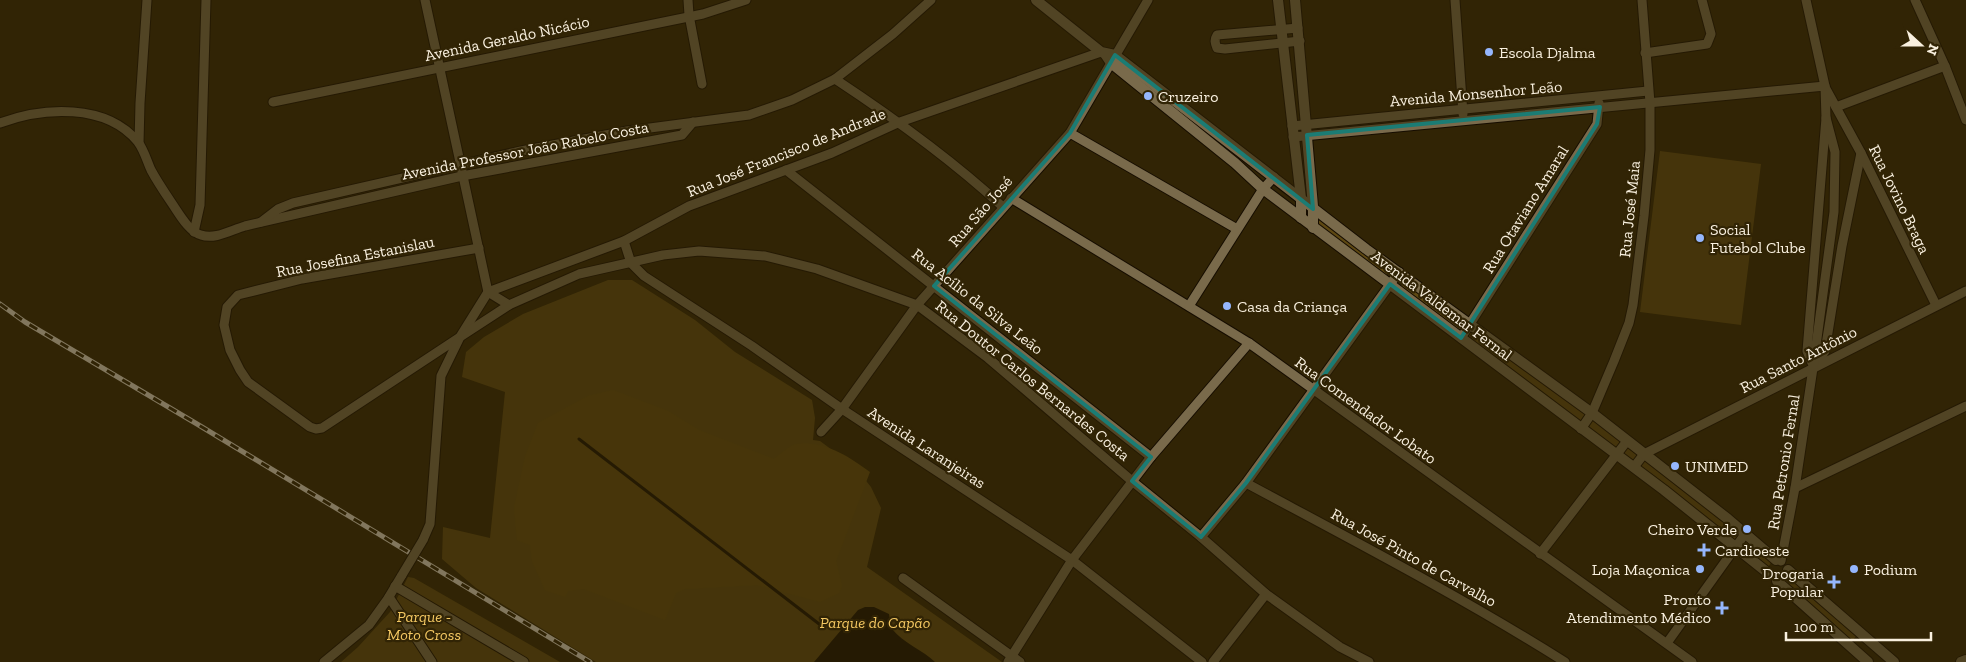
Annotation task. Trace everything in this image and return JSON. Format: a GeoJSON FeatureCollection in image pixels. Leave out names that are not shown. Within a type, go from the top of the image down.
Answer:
{"type":"FeatureCollection","features":[{"type":"Feature","properties":{"kind":"street"},"geometry":{"type":"LineString","coordinates":[[139,143],[147,0]]}},
{"type":"Feature","properties":{"kind":"street"},"geometry":{"type":"LineString","coordinates":[[194,232],[200,205],[206,0]]}},
{"type":"Feature","properties":{"kind":"street"},"geometry":{"type":"LineString","coordinates":[[324,662],[369,625],[389,597],[424,540],[430,524],[441,376],[460,337],[488,292],[425,0]]}},
{"type":"Feature","properties":{"kind":"street"},"geometry":{"type":"LineString","coordinates":[[688,0],[702,84]]}},
{"type":"Feature","properties":{"kind":"street","name":"Avenida Geraldo Nicácio"},"geometry":{"type":"LineString","coordinates":[[273,102],[689,15],[703,14],[746,0]]}},
{"type":"Feature","properties":{"kind":"street"},"geometry":{"type":"LineString","coordinates":[[258,224],[278,209],[293,203],[521,151],[628,131],[749,115],[792,100],[835,79],[893,34],[931,0]]}},
{"type":"Feature","properties":{"kind":"street","name":"Avenida Valdemar Fernal"},"geometry":{"type":"LineString","coordinates":[[1036,0],[1108,56],[1244,154],[1366,248],[1592,413],[1779,561]]}},
{"type":"Feature","properties":{"kind":"street","name":"Rua São José"},"geometry":{"type":"LineString","coordinates":[[821,432],[842,409],[917,304],[1070,133],[1108,56],[1148,0]]}},
{"type":"Feature","properties":{"kind":"street"},"geometry":{"type":"LineString","coordinates":[[1278,0],[1301,218]]}},
{"type":"Feature","properties":{"kind":"street"},"geometry":{"type":"LineString","coordinates":[[1295,0],[1300,41],[1313,206],[1313,228]]}},
{"type":"Feature","properties":{"kind":"street"},"geometry":{"type":"LineString","coordinates":[[1455,0],[1464,121]]}},
{"type":"Feature","properties":{"kind":"street","name":"Rua José Maia"},"geometry":{"type":"LineString","coordinates":[[1581,428],[1592,413],[1629,323],[1633,306],[1650,150],[1650,103],[1642,0]]}},
{"type":"Feature","properties":{"kind":"street"},"geometry":{"type":"LineString","coordinates":[[1645,53],[1707,44],[1711,34],[1702,0]]}},
{"type":"Feature","properties":{"kind":"street","name":"Rua Petronio Fernal"},"geometry":{"type":"LineString","coordinates":[[1806,0],[1825,86],[1826,118],[1807,351],[1813,368]]}},
{"type":"Feature","properties":{"kind":"street"},"geometry":{"type":"LineString","coordinates":[[1915,0],[1945,66],[1966,120]]}},
{"type":"Feature","properties":{"kind":"street"},"geometry":{"type":"LineString","coordinates":[[1298,28],[1217,35],[1215,44],[1218,48],[1226,49],[1300,41]]}},
{"type":"Feature","properties":{"kind":"street","name":"Avenida Valdemar Fernal"},"geometry":{"type":"LineString","coordinates":[[1108,56],[1263,189],[1617,454],[1768,573]]}},
{"type":"Feature","properties":{"kind":"street","name":"Rua José Francisco de Andrade"},"geometry":{"type":"LineString","coordinates":[[488,292],[624,241],[689,206],[832,153],[900,122],[1108,56]]}},
{"type":"Feature","properties":{"kind":"street"},"geometry":{"type":"LineString","coordinates":[[1836,107],[1945,66]]}},
{"type":"Feature","properties":{"kind":"street"},"geometry":{"type":"LineString","coordinates":[[835,79],[900,122],[980,185],[1003,207]]}},
{"type":"Feature","properties":{"kind":"street","name":"Avenida Monsenhor Leão"},"geometry":{"type":"LineString","coordinates":[[1293,137],[1825,86]]}},
{"type":"Feature","properties":{"kind":"street","name":"Rua Petronio Fernal"},"geometry":{"type":"LineString","coordinates":[[1825,86],[1836,107]]}},
{"type":"Feature","properties":{"kind":"street","name":"Avenida Monsenhor Leão"},"geometry":{"type":"LineString","coordinates":[[1292,126],[1306,123],[1648,91]]}},
{"type":"Feature","properties":{"kind":"street"},"geometry":{"type":"LineString","coordinates":[[1599,96],[1600,107]]}},
{"type":"Feature","properties":{"kind":"street"},"geometry":{"type":"LineString","coordinates":[[1553,100],[1554,111]]}},
{"type":"Feature","properties":{"kind":"street"},"geometry":{"type":"LineString","coordinates":[[1514,105],[1516,116]]}},
{"type":"Feature","properties":{"kind":"street","name":"Rua Otaviano Amaral"},"geometry":{"type":"LineString","coordinates":[[1461,338],[1597,124],[1600,107]]}},
{"type":"Feature","properties":{"kind":"street","name":"Rua Jovino Braga"},"geometry":{"type":"LineString","coordinates":[[1836,107],[1861,153],[1936,305]]}},
{"type":"Feature","properties":{"kind":"street"},"geometry":{"type":"LineString","coordinates":[[0,123],[17,116],[61,111],[107,119],[127,132],[139,143],[158,183],[180,216],[194,232]]}},
{"type":"Feature","properties":{"kind":"street"},"geometry":{"type":"LineString","coordinates":[[1423,113],[1425,125]]}},
{"type":"Feature","properties":{"kind":"street"},"geometry":{"type":"LineString","coordinates":[[1381,116],[1382,128]]}},
{"type":"Feature","properties":{"kind":"street","name":"Rua Petronio Fernal"},"geometry":{"type":"LineString","coordinates":[[1779,561],[1795,488],[1834,212],[1834,152],[1826,118]]}},
{"type":"Feature","properties":{"kind":"street"},"geometry":{"type":"LineString","coordinates":[[1344,120],[1346,133]]}},
{"type":"Feature","properties":{"kind":"street","name":"Avenida Professor João Rabelo Costa"},"geometry":{"type":"LineString","coordinates":[[194,232],[201,236],[216,236],[244,226],[462,176],[682,135],[693,122]]}},
{"type":"Feature","properties":{"kind":"street"},"geometry":{"type":"LineString","coordinates":[[628,131],[630,144]]}},
{"type":"Feature","properties":{"kind":"street"},"geometry":{"type":"LineString","coordinates":[[1070,133],[1237,229]]}},
{"type":"Feature","properties":{"kind":"street"},"geometry":{"type":"LineString","coordinates":[[521,151],[524,164]]}},
{"type":"Feature","properties":{"kind":"street","name":"Rua Petronio Fernal"},"geometry":{"type":"LineString","coordinates":[[1813,368],[1825,351],[1842,246],[1861,153]]}},
{"type":"Feature","properties":{"kind":"street"},"geometry":{"type":"LineString","coordinates":[[1235,163],[1244,154]]}},
{"type":"Feature","properties":{"kind":"street","name":"Rua Acílio da Silva Leão"},"geometry":{"type":"LineString","coordinates":[[786,170],[1151,458]]}},
{"type":"Feature","properties":{"kind":"street"},"geometry":{"type":"LineString","coordinates":[[1189,306],[1263,189],[1274,177]]}},
{"type":"Feature","properties":{"kind":"street"},"geometry":{"type":"LineString","coordinates":[[334,195],[336,206]]}},
{"type":"Feature","properties":{"kind":"street","name":"Rua Comendador Lobato"},"geometry":{"type":"LineString","coordinates":[[1011,198],[1249,343],[1692,662]]}},
{"type":"Feature","properties":{"kind":"street","name":"Rua Petronio Fernal"},"geometry":{"type":"LineString","coordinates":[[1834,212],[1842,246]]}},
{"type":"Feature","properties":{"kind":"street"},"geometry":{"type":"LineString","coordinates":[[624,241],[631,262]]}},
{"type":"Feature","properties":{"kind":"street","name":"Rua Josefina Estanislau"},"geometry":{"type":"LineString","coordinates":[[238,295],[302,279],[479,248]]}},
{"type":"Feature","properties":{"kind":"street"},"geometry":{"type":"LineString","coordinates":[[1357,260],[1366,248]]}},
{"type":"Feature","properties":{"kind":"street","name":"Rua Doutor Carlos Bernardes Costa"},"geometry":{"type":"LineString","coordinates":[[238,295],[227,307],[224,325],[230,350],[240,370],[248,382],[313,429],[322,428],[509,305],[579,274],[663,255],[699,251],[765,256],[817,269],[917,304],[988,358],[1266,594],[1340,647],[1369,662]]}},
{"type":"Feature","properties":{"kind":"street","name":"Avenida Laranjeiras"},"geometry":{"type":"LineString","coordinates":[[631,262],[644,276],[1072,560],[1202,662]]}},
{"type":"Feature","properties":{"kind":"street"},"geometry":{"type":"LineString","coordinates":[[1201,537],[1246,483],[1312,389],[1399,272]]}},
{"type":"Feature","properties":{"kind":"street","name":"Rua Santo Antônio"},"geometry":{"type":"LineString","coordinates":[[1644,454],[1966,291]]}},
{"type":"Feature","properties":{"kind":"street"},"geometry":{"type":"LineString","coordinates":[[488,292],[509,305]]}},
{"type":"Feature","properties":{"kind":"street"},"geometry":{"type":"LineString","coordinates":[[1430,314],[1439,302]]}},
{"type":"Feature","properties":{"kind":"street"},"geometry":{"type":"LineString","coordinates":[[903,578],[1013,660],[1072,560],[1132,481],[1249,343]]}},
{"type":"Feature","properties":{"kind":"street"},"geometry":{"type":"LineString","coordinates":[[1493,362],[1502,349]]}},
{"type":"Feature","properties":{"kind":"street"},"geometry":{"type":"LineString","coordinates":[[1521,383],[1530,369]]}},
{"type":"Feature","properties":{"kind":"street"},"geometry":{"type":"LineString","coordinates":[[1550,404],[1559,390]]}},
{"type":"Feature","properties":{"kind":"street"},"geometry":{"type":"LineString","coordinates":[[1795,488],[1966,406]]}},
{"type":"Feature","properties":{"kind":"street"},"geometry":{"type":"LineString","coordinates":[[1540,554],[1627,441]]}},
{"type":"Feature","properties":{"kind":"street"},"geometry":{"type":"LineString","coordinates":[[1634,467],[1644,454]]}},
{"type":"Feature","properties":{"kind":"street"},"geometry":{"type":"LineString","coordinates":[[1664,490],[1674,477]]}},
{"type":"Feature","properties":{"kind":"street","name":"Rua José Pinto de Carvalho"},"geometry":{"type":"LineString","coordinates":[[1246,483],[1423,578],[1565,662]]}},
{"type":"Feature","properties":{"kind":"street"},"geometry":{"type":"LineString","coordinates":[[1691,511],[1701,498]]}},
{"type":"Feature","properties":{"kind":"street"},"geometry":{"type":"LineString","coordinates":[[1718,532],[1728,520]]}},
{"type":"Feature","properties":{"kind":"street"},"geometry":{"type":"LineString","coordinates":[[1667,643],[1745,534]]}},
{"type":"Feature","properties":{"kind":"street"},"geometry":{"type":"LineString","coordinates":[[1868,662],[1778,581],[1771,578],[1768,573],[1770,564],[1779,561],[1786,564],[1788,570],[1891,661]]}},
{"type":"Feature","properties":{"kind":"street"},"geometry":{"type":"LineString","coordinates":[[1778,581],[1784,579],[1788,570]]}},
{"type":"Feature","properties":{"kind":"street"},"geometry":{"type":"LineString","coordinates":[[395,586],[524,662]]}},
{"type":"Feature","properties":{"kind":"street"},"geometry":{"type":"LineString","coordinates":[[1804,604],[1814,593]]}},
{"type":"Feature","properties":{"kind":"street"},"geometry":{"type":"LineString","coordinates":[[1213,662],[1266,594]]}},
{"type":"Feature","properties":{"kind":"street"},"geometry":{"type":"LineString","coordinates":[[389,597],[432,662]]}},
{"type":"Feature","properties":{"kind":"street"},"geometry":{"type":"LineString","coordinates":[[1820,619],[1830,607]]}},
{"type":"Feature","properties":{"kind":"street"},"geometry":{"type":"LineString","coordinates":[[1961,662],[1966,660]]}},
{"type":"Feature","properties":{"kind":"highlighted area"},"geometry":{"type":"Polygon","coordinates":[[[1115,55],[1313,209],[1307,135],[1600,107],[1597,124],[1461,338],[1390,284],[1246,483],[1201,537],[1132,481],[1151,457],[934,286],[1070,133],[1115,55]]]}},
{"type":"Feature","properties":{"kind":"green space","name":"Social Futebol Clube"},"geometry":{"type":"Polygon","coordinates":[[[1660,151],[1761,164],[1741,325],[1640,312],[1660,151]]]}},
{"type":"Feature","properties":{"kind":"green space"},"geometry":{"type":"Polygon","coordinates":[[[1315,210],[1390,270],[1385,277],[1316,228],[1315,210]]]}},
{"type":"Feature","properties":{"kind":"green space","name":"Parque do Capão"},"geometry":{"type":"Polygon","coordinates":[[[608,280],[632,280],[695,320],[735,352],[812,400],[815,418],[813,440],[820,441],[855,467],[871,487],[881,508],[867,567],[1002,662],[596,662],[476,588],[442,559],[443,527],[490,538],[505,392],[462,377],[466,352],[484,337],[523,314],[608,280]]]}},
{"type":"Feature","properties":{"kind":"green space"},"geometry":{"type":"Polygon","coordinates":[[[1404,282],[1590,413],[1580,427],[1400,287],[1404,282]]]}},
{"type":"Feature","properties":{"kind":"green space"},"geometry":{"type":"Polygon","coordinates":[[[1592,413],[1772,561],[1767,569],[1581,428],[1592,413]]]}},
{"type":"Feature","properties":{"kind":"green space"},"geometry":{"type":"Polygon","coordinates":[[[1788,573],[1859,633],[1849,644],[1781,580],[1788,573]]]}},
{"type":"Feature","properties":{"kind":"green space","name":"Parque - Moto Cross"},"geometry":{"type":"Polygon","coordinates":[[[408,577],[414,578],[560,662],[341,662],[358,647],[390,612],[408,577]]]}},
{"type":"Feature","properties":{"kind":"shaded area"},"geometry":{"type":"Polygon","coordinates":[[[613,390],[668,411],[699,430],[774,459],[794,445],[807,443],[827,447],[845,455],[870,472],[836,561],[842,586],[839,593],[820,602],[757,585],[685,589],[676,593],[665,620],[584,589],[568,591],[565,597],[545,590],[532,561],[530,545],[517,540],[514,508],[525,457],[538,423],[588,396],[613,390]]]}},
{"type":"Feature","properties":{"kind":"shaded area"},"geometry":{"type":"Polygon","coordinates":[[[865,607],[874,607],[889,614],[893,630],[935,662],[814,662],[858,610],[865,607]]]}},
{"type":"Feature","properties":{"kind":"waterway"},"geometry":{"type":"LineString","coordinates":[[579,439],[823,627]]}},
{"type":"Feature","properties":{"kind":"railway"},"geometry":{"type":"LineString","coordinates":[[0,304],[25,322],[590,662]]}},
{"type":"Feature","properties":{"kind":"place","name":"Escola Djalma"},"geometry":{"type":"Point","coordinates":[1489,52]}},
{"type":"Feature","properties":{"kind":"place","name":"Cruzeiro"},"geometry":{"type":"Point","coordinates":[1148,96]}},
{"type":"Feature","properties":{"kind":"place","name":"Social Futebol Clube"},"geometry":{"type":"Point","coordinates":[1700,238]}},
{"type":"Feature","properties":{"kind":"place","name":"Casa da Criança"},"geometry":{"type":"Point","coordinates":[1227,306]}},
{"type":"Feature","properties":{"kind":"place","name":"UNIMED"},"geometry":{"type":"Point","coordinates":[1675,466]}},
{"type":"Feature","properties":{"kind":"place","name":"Cheiro Verde"},"geometry":{"type":"Point","coordinates":[1747,529]}},
{"type":"Feature","properties":{"kind":"place","name":"Cardioeste"},"geometry":{"type":"Point","coordinates":[1704,550]}},
{"type":"Feature","properties":{"kind":"place","name":"Loja Maçonica"},"geometry":{"type":"Point","coordinates":[1700,569]}},
{"type":"Feature","properties":{"kind":"place","name":"Podium"},"geometry":{"type":"Point","coordinates":[1854,569]}},
{"type":"Feature","properties":{"kind":"place","name":"Drogaria Popular"},"geometry":{"type":"Point","coordinates":[1834,582]}},
{"type":"Feature","properties":{"kind":"place","name":"Pronto Atendimento Médico"},"geometry":{"type":"Point","coordinates":[1722,608]}}]}
